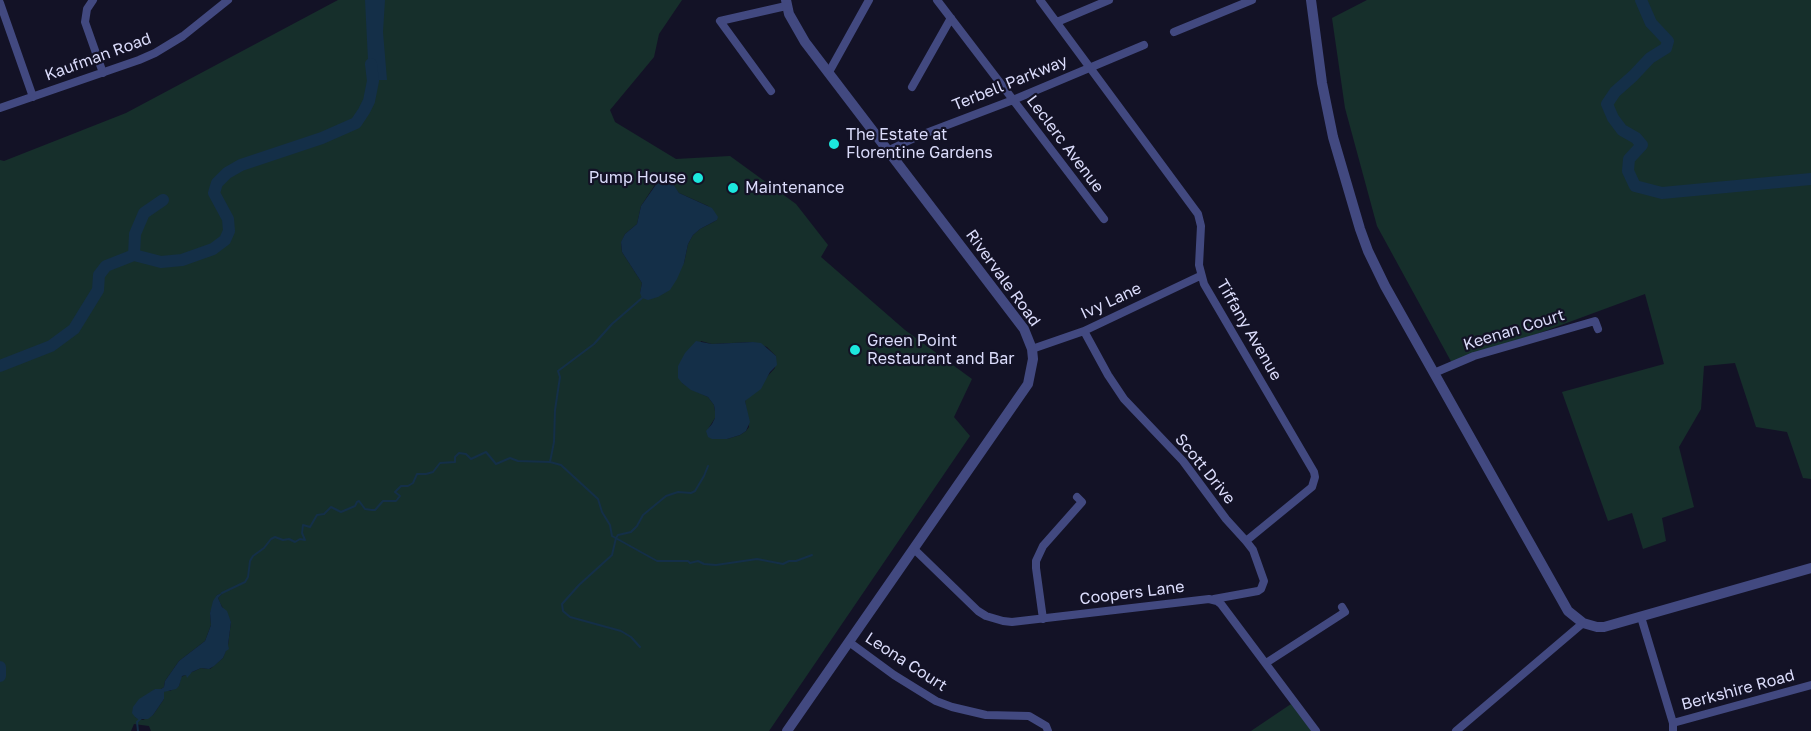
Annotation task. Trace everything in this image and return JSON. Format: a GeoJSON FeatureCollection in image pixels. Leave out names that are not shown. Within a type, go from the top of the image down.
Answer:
{"type":"FeatureCollection","features":[{"type":"Feature","properties":{"kind":"street"},"geometry":{"type":"LineString","coordinates":[[93,0],[87,9],[85,22],[103,73]]}},
{"type":"Feature","properties":{"kind":"street","name":"Kaufman Road"},"geometry":{"type":"LineString","coordinates":[[0,108],[139,60],[169,45],[228,0]]}},
{"type":"Feature","properties":{"kind":"street"},"geometry":{"type":"LineString","coordinates":[[829,72],[869,0]]}},
{"type":"Feature","properties":{"kind":"street","name":"Leclerc Avenue"},"geometry":{"type":"LineString","coordinates":[[937,0],[1104,219]]}},
{"type":"Feature","properties":{"kind":"street","name":"Tiffany Avenue"},"geometry":{"type":"LineString","coordinates":[[1040,0],[1198,214],[1201,226],[1200,276],[1314,472],[1312,487],[1246,541]]}},
{"type":"Feature","properties":{"kind":"street"},"geometry":{"type":"LineString","coordinates":[[1058,22],[1109,0]]}},
{"type":"Feature","properties":{"kind":"street"},"geometry":{"type":"LineString","coordinates":[[1174,32],[1252,0]]}},
{"type":"Feature","properties":{"kind":"street"},"geometry":{"type":"LineString","coordinates":[[1311,0],[1328,115],[1360,229],[1378,273],[1568,611],[1582,623],[1604,627],[1811,568]]}},
{"type":"Feature","properties":{"kind":"street"},"geometry":{"type":"LineString","coordinates":[[0,3],[33,97]]}},
{"type":"Feature","properties":{"kind":"street"},"geometry":{"type":"LineString","coordinates":[[771,91],[720,21],[786,3]]}},
{"type":"Feature","properties":{"kind":"street","name":"Rivervale Road"},"geometry":{"type":"LineString","coordinates":[[786,3],[798,32],[1019,322],[1032,349],[1032,368],[1028,384],[787,731]]}},
{"type":"Feature","properties":{"kind":"street"},"geometry":{"type":"LineString","coordinates":[[912,87],[951,18]]}},
{"type":"Feature","properties":{"kind":"street","name":"Terbell Parkway"},"geometry":{"type":"LineString","coordinates":[[889,150],[1144,45]]}},
{"type":"Feature","properties":{"kind":"street","name":"Ivy Lane"},"geometry":{"type":"LineString","coordinates":[[1032,349],[1084,331],[1200,276]]}},
{"type":"Feature","properties":{"kind":"street","name":"Keenan Court"},"geometry":{"type":"LineString","coordinates":[[1434,373],[1474,356],[1595,321],[1598,329]]}},
{"type":"Feature","properties":{"kind":"street","name":"Scott Drive"},"geometry":{"type":"LineString","coordinates":[[1084,331],[1124,399],[1184,461],[1226,519],[1246,541],[1257,560],[1264,581],[1264,585],[1258,591],[1213,599]]}},
{"type":"Feature","properties":{"kind":"street"},"geometry":{"type":"LineString","coordinates":[[1043,619],[1036,561],[1043,546],[1082,502],[1077,497]]}},
{"type":"Feature","properties":{"kind":"street","name":"Coopers Lane"},"geometry":{"type":"LineString","coordinates":[[914,549],[971,606],[995,620],[1012,622],[1213,599]]}},
{"type":"Feature","properties":{"kind":"street"},"geometry":{"type":"LineString","coordinates":[[1213,599],[1221,604],[1316,731]]}},
{"type":"Feature","properties":{"kind":"street"},"geometry":{"type":"LineString","coordinates":[[1266,663],[1345,612],[1342,607]]}},
{"type":"Feature","properties":{"kind":"street"},"geometry":{"type":"LineString","coordinates":[[1641,617],[1673,727]]}},
{"type":"Feature","properties":{"kind":"street"},"geometry":{"type":"LineString","coordinates":[[1461,730],[1582,623]]}},
{"type":"Feature","properties":{"kind":"street","name":"Leona Court"},"geometry":{"type":"LineString","coordinates":[[849,642],[894,675],[936,701],[986,715],[1029,716],[1046,726],[1048,731]]}},
{"type":"Feature","properties":{"kind":"street","name":"Berkshire Road"},"geometry":{"type":"LineString","coordinates":[[1673,727],[1811,685]]}},
{"type":"Feature","properties":{"kind":"green space"},"geometry":{"type":"Polygon","coordinates":[[[338,0],[682,0],[659,34],[654,57],[610,110],[615,122],[676,159],[730,156],[796,204],[828,245],[821,257],[905,330],[972,379],[954,417],[970,436],[769,731],[151,731],[149,726],[134,724],[131,731],[0,731],[0,160],[4,161],[126,113],[338,0]],[[658,180],[641,206],[637,224],[625,234],[621,243],[622,252],[642,283],[640,293],[684,263],[688,244],[693,235],[717,220],[708,206],[679,193],[672,184],[658,180]],[[701,341],[682,383],[708,397],[714,405],[715,418],[708,429],[722,439],[727,439],[740,435],[749,427],[745,401],[775,368],[776,356],[767,347],[753,342],[712,344],[701,341]],[[222,594],[217,595],[210,613],[211,625],[205,641],[179,661],[165,681],[164,687],[155,689],[135,717],[143,720],[153,715],[164,699],[164,692],[179,686],[181,677],[201,668],[210,669],[223,658],[228,645],[231,622],[218,598],[222,594]]]}},
{"type":"Feature","properties":{"kind":"green space"},"geometry":{"type":"Polygon","coordinates":[[[1367,0],[1811,0],[1811,479],[1803,478],[1787,432],[1756,427],[1735,363],[1704,366],[1701,409],[1679,447],[1694,507],[1662,518],[1666,541],[1643,549],[1632,513],[1608,521],[1562,392],[1664,364],[1645,294],[1453,365],[1377,226],[1345,108],[1332,18],[1367,0]]]}},
{"type":"Feature","properties":{"kind":"green space"},"geometry":{"type":"Polygon","coordinates":[[[1291,704],[1313,731],[1251,731],[1291,704]]]}},
{"type":"Feature","properties":{"kind":"water"},"geometry":{"type":"Polygon","coordinates":[[[365,0],[385,0],[383,32],[387,80],[369,80],[365,0]]]}},
{"type":"Feature","properties":{"kind":"water"},"geometry":{"type":"Polygon","coordinates":[[[662,176],[671,181],[679,193],[712,208],[718,217],[717,220],[693,235],[688,244],[684,263],[670,290],[648,300],[642,298],[640,293],[642,283],[622,252],[621,242],[625,234],[637,224],[641,206],[662,176]]]}},
{"type":"Feature","properties":{"kind":"water"},"geometry":{"type":"Polygon","coordinates":[[[696,341],[712,344],[761,343],[776,356],[777,365],[770,372],[761,389],[745,401],[750,422],[746,431],[740,435],[727,439],[708,437],[706,431],[715,418],[714,405],[708,397],[691,390],[678,378],[678,366],[685,353],[696,341]]]}},
{"type":"Feature","properties":{"kind":"water"},"geometry":{"type":"Polygon","coordinates":[[[224,592],[218,598],[231,622],[229,649],[223,658],[209,669],[201,668],[192,672],[187,678],[186,675],[182,676],[176,689],[164,692],[164,699],[148,719],[135,717],[132,713],[133,707],[139,699],[155,689],[164,687],[165,681],[179,661],[205,641],[211,625],[210,613],[213,601],[217,595],[224,592]]]}},
{"type":"Feature","properties":{"kind":"waterway"},"geometry":{"type":"LineString","coordinates":[[1641,0],[1651,23],[1668,41],[1666,48],[1650,58],[1615,92],[1607,104],[1622,130],[1636,138],[1642,145],[1629,159],[1628,171],[1635,186],[1662,193],[1811,179]]}},
{"type":"Feature","properties":{"kind":"waterway"},"geometry":{"type":"LineString","coordinates":[[0,366],[51,346],[74,329],[98,290],[99,275],[106,266],[134,255],[161,262],[182,260],[213,249],[225,240],[229,231],[228,219],[214,193],[217,183],[227,173],[241,165],[322,138],[356,123],[369,101],[373,81],[371,64]]}},
{"type":"Feature","properties":{"kind":"waterway"},"geometry":{"type":"LineString","coordinates":[[134,255],[135,234],[144,213],[163,200]]}},
{"type":"Feature","properties":{"kind":"waterway"},"geometry":{"type":"LineString","coordinates":[[550,462],[560,377],[558,371],[594,344],[612,324],[642,298]]}},
{"type":"Feature","properties":{"kind":"waterway"},"geometry":{"type":"LineString","coordinates":[[222,593],[245,582],[253,556],[271,539],[275,537],[295,542],[300,539],[305,540],[302,533],[303,525],[310,527],[317,515],[324,514],[331,507],[341,512],[355,506],[359,501],[365,509],[375,510],[383,501],[396,501],[400,496],[395,492],[401,486],[413,483],[417,474],[433,472],[440,463],[455,462],[455,457],[459,453],[466,454],[471,459],[486,452],[496,464],[510,458],[518,461],[550,462],[561,465],[598,499],[602,512],[610,525],[612,536],[657,561],[688,561],[690,563],[698,561],[716,565],[757,559],[783,564],[812,555]]}},
{"type":"Feature","properties":{"kind":"waterway"},"geometry":{"type":"LineString","coordinates":[[640,647],[631,637],[621,631],[570,617],[563,611],[562,604],[612,555],[618,535],[631,532],[643,515],[666,496],[678,492],[695,491],[708,466]]}},
{"type":"Feature","properties":{"kind":"waterway"},"geometry":{"type":"LineString","coordinates":[[0,667],[0,676]]}},
{"type":"Feature","properties":{"kind":"waterway"},"geometry":{"type":"LineString","coordinates":[[138,731],[137,722],[141,718]]}},
{"type":"Feature","properties":{"kind":"place","name":"The Estate at Florentine Gardens"},"geometry":{"type":"Point","coordinates":[834,144]}},
{"type":"Feature","properties":{"kind":"place","name":"Pump House"},"geometry":{"type":"Point","coordinates":[698,178]}},
{"type":"Feature","properties":{"kind":"place","name":"Maintenance"},"geometry":{"type":"Point","coordinates":[733,188]}},
{"type":"Feature","properties":{"kind":"place","name":"Green Point Restaurant and Bar"},"geometry":{"type":"Point","coordinates":[855,350]}}]}
